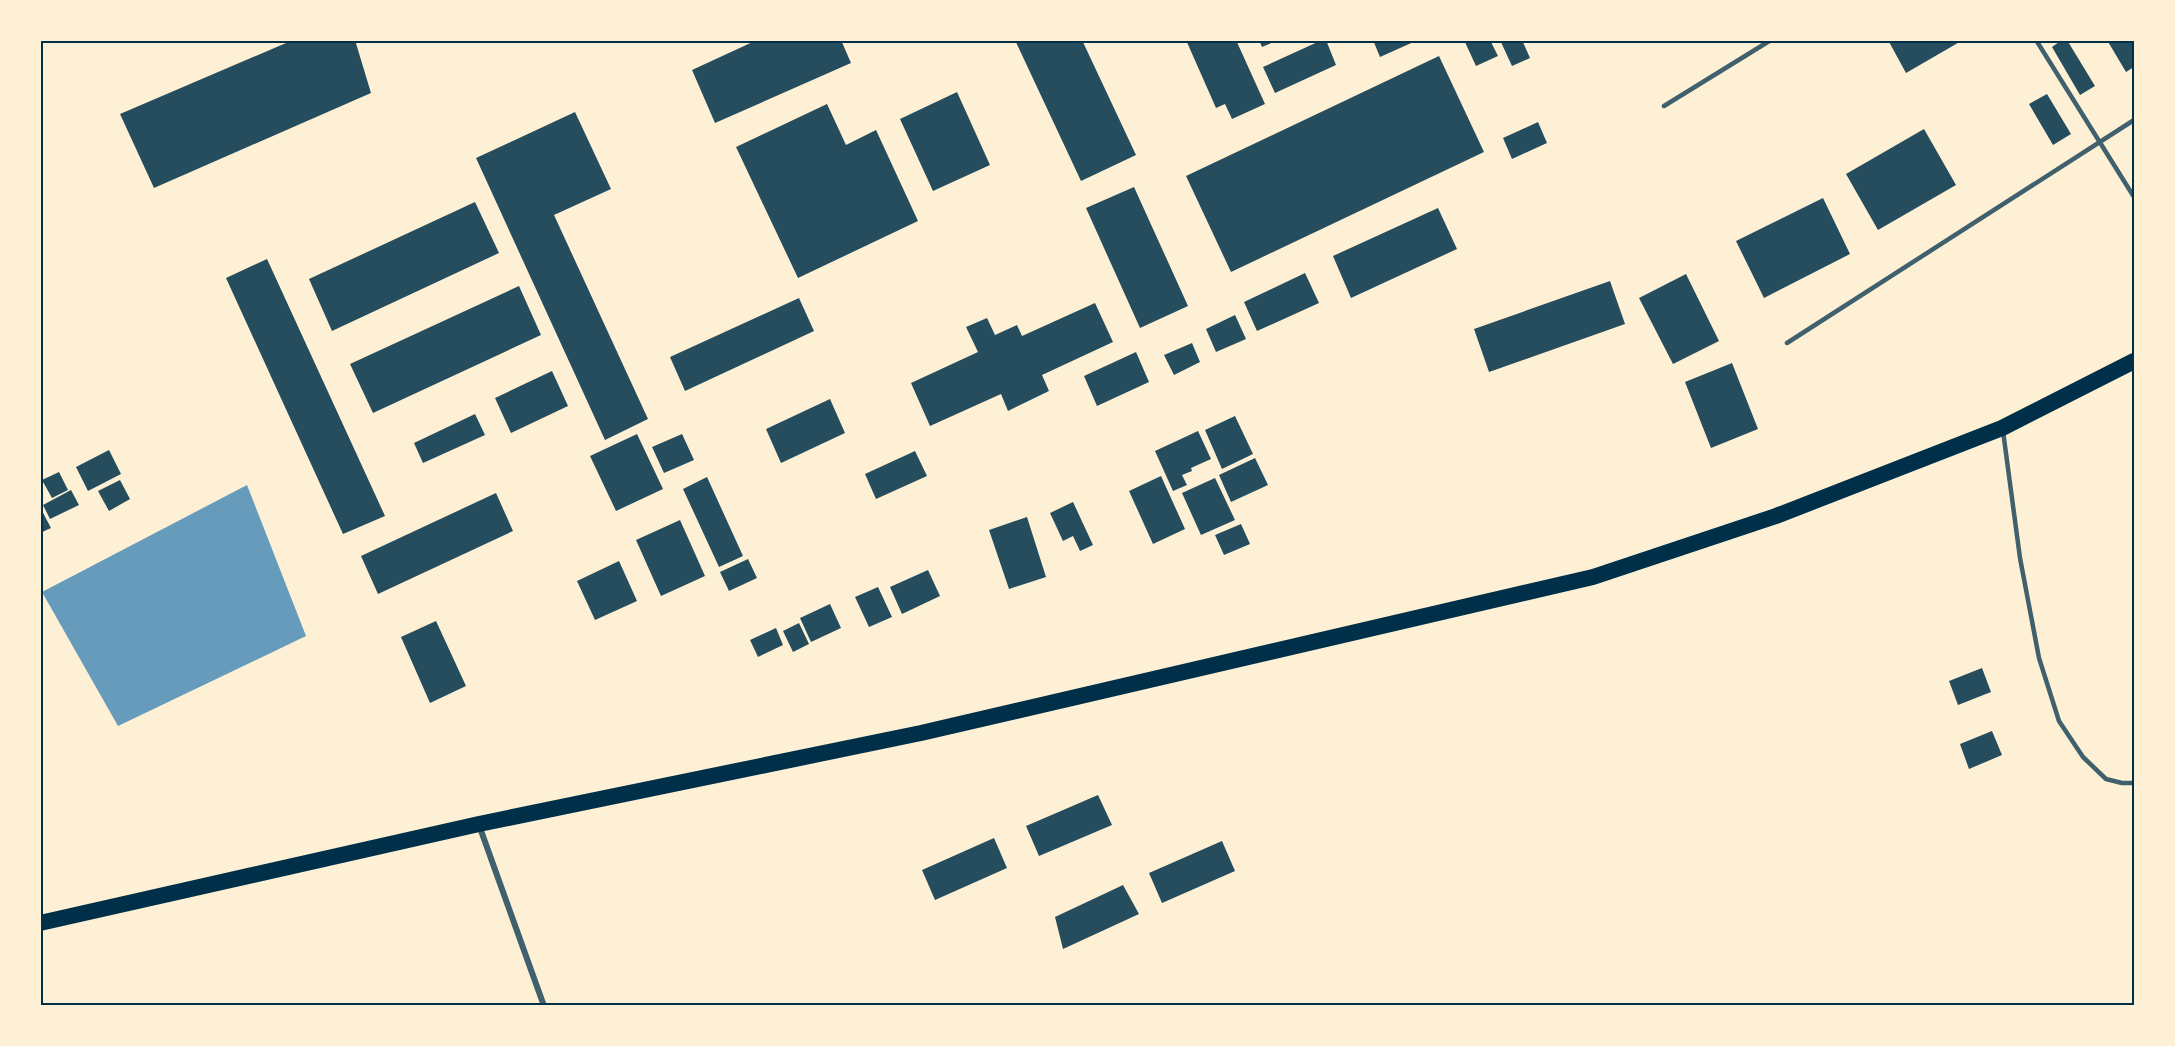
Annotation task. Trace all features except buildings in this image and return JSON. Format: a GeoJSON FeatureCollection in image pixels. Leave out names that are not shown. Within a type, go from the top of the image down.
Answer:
{"type":"FeatureCollection","features":[{"type":"Feature","properties":{"kind":"highway"},"geometry":{"type":"LineString","coordinates":[[40,923],[478,824],[921,733],[1593,577],[1776,516],[2002,428],[2134,361]]}},
{"type":"Feature","properties":{"kind":"street"},"geometry":{"type":"LineString","coordinates":[[478,824],[544,1005]]}},
{"type":"Feature","properties":{"kind":"lane"},"geometry":{"type":"LineString","coordinates":[[1664,106],[1771,40]]}},
{"type":"Feature","properties":{"kind":"lane"},"geometry":{"type":"LineString","coordinates":[[2036,40],[2134,196]]}},
{"type":"Feature","properties":{"kind":"lane"},"geometry":{"type":"LineString","coordinates":[[1786,343],[2134,120]]}},
{"type":"Feature","properties":{"kind":"lane"},"geometry":{"type":"LineString","coordinates":[[2002,428],[2020,558],[2038,658],[2059,721],[2083,757],[2106,779],[2134,783]]}},
{"type":"Feature","properties":{"kind":"water"},"geometry":{"type":"Polygon","coordinates":[[[247,485],[306,636],[118,726],[42,592],[247,485]]]}}]}
